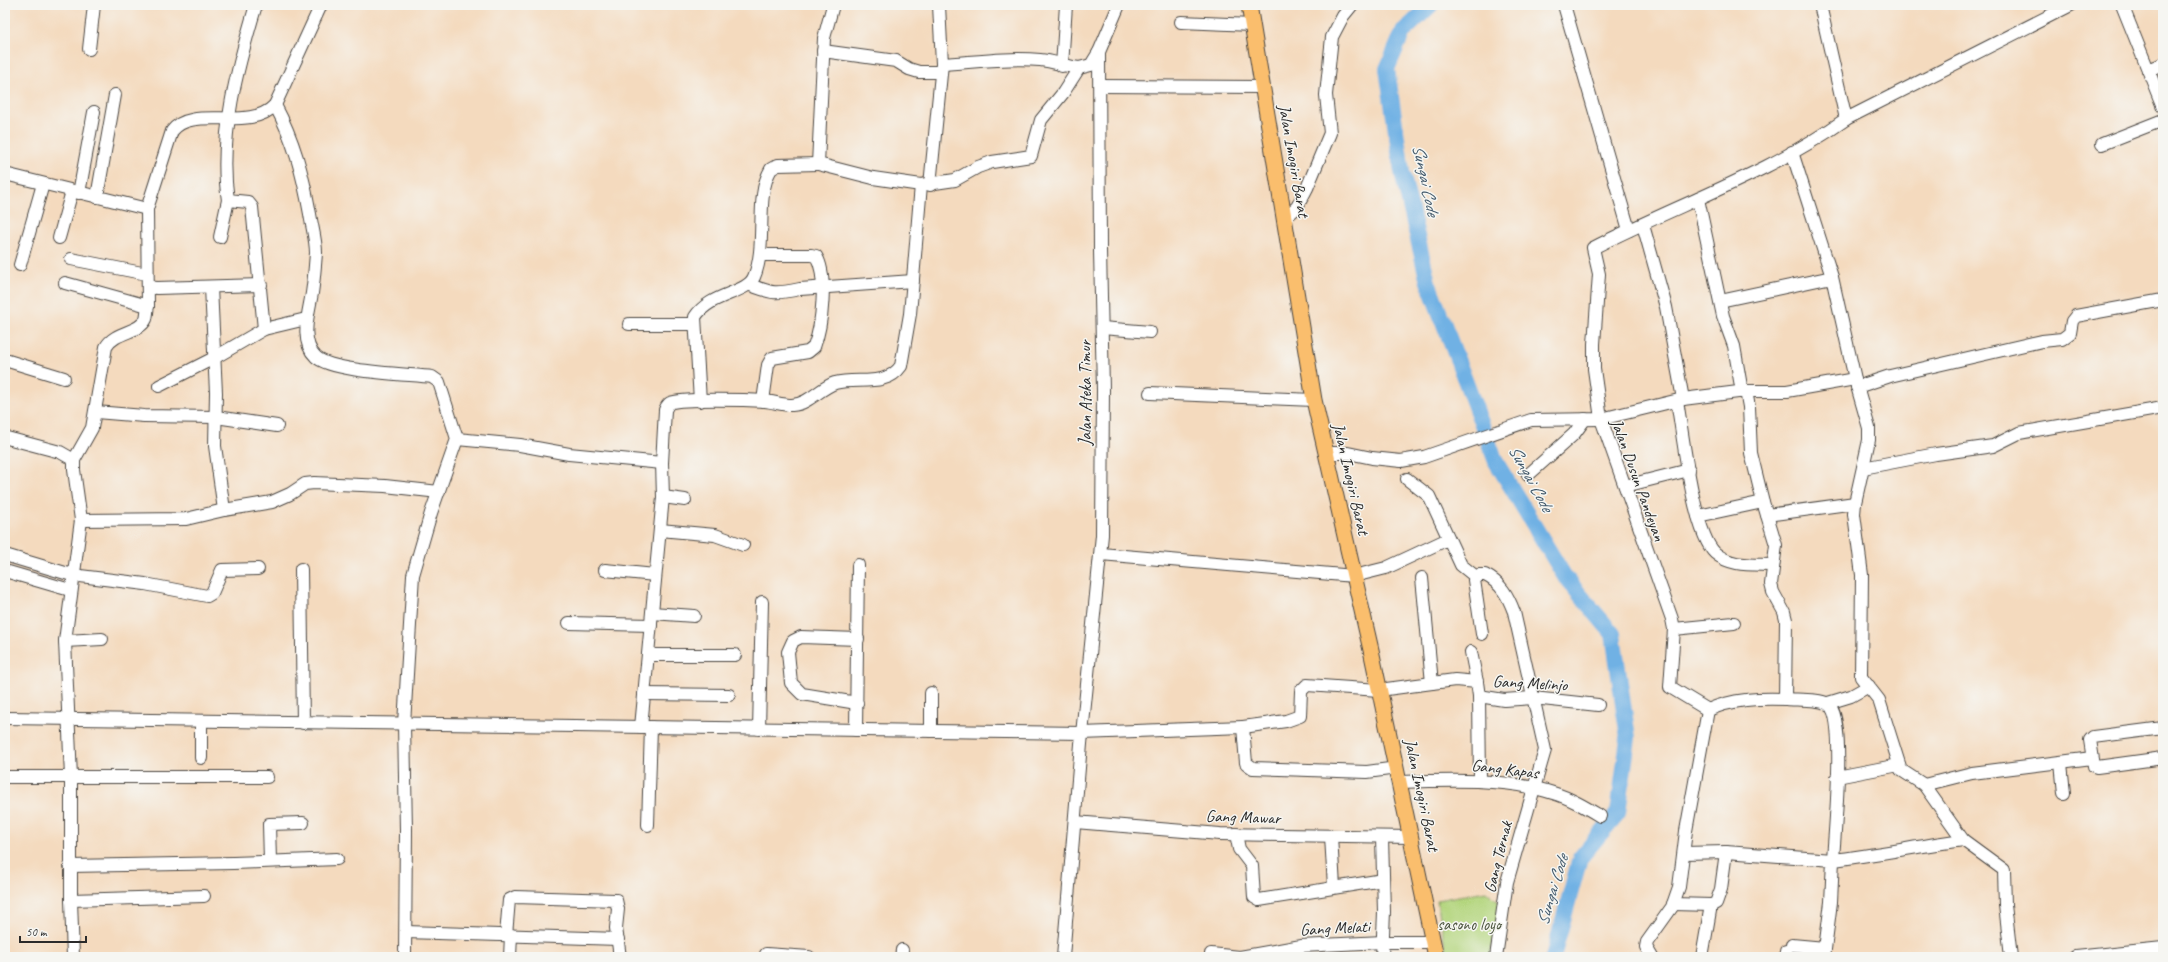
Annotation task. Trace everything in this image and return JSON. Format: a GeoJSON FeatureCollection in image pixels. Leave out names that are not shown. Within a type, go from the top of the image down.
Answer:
{"type":"FeatureCollection","features":[{"type":"Feature","properties":{"kind":"main road","name":"Jalan Imogiri Barat"},"geometry":{"type":"LineString","coordinates":[[1249,5],[1314,400],[1399,775],[1435,950]]}},
{"type":"Feature","properties":{"kind":"street"},"geometry":{"type":"LineString","coordinates":[[89,49],[94,5]]}},
{"type":"Feature","properties":{"kind":"street"},"geometry":{"type":"LineString","coordinates":[[220,237],[228,200],[225,171],[228,119],[256,5]]}},
{"type":"Feature","properties":{"kind":"street"},"geometry":{"type":"LineString","coordinates":[[67,456],[92,428],[96,412],[106,347],[118,335],[143,324],[146,320],[148,306],[147,209],[172,132],[177,126],[190,120],[228,119],[262,114],[270,111],[275,105],[321,5]]}},
{"type":"Feature","properties":{"kind":"street"},"geometry":{"type":"LineString","coordinates":[[818,164],[824,38],[833,5]]}},
{"type":"Feature","properties":{"kind":"street"},"geometry":{"type":"LineString","coordinates":[[648,825],[644,694],[663,497],[662,463],[665,410],[668,405],[676,402],[763,401],[792,404],[804,402],[836,383],[884,379],[897,371],[901,366],[910,314],[941,68],[939,5]]}},
{"type":"Feature","properties":{"kind":"street"},"geometry":{"type":"LineString","coordinates":[[1062,66],[1066,5]]}},
{"type":"Feature","properties":{"kind":"street"},"geometry":{"type":"LineString","coordinates":[[824,51],[896,62],[909,69],[919,72],[941,68],[1029,59],[1051,61],[1062,66],[1079,68],[1092,65],[1119,5]]}},
{"type":"Feature","properties":{"kind":"street"},"geometry":{"type":"LineString","coordinates":[[1284,219],[1297,207],[1308,188],[1330,133],[1326,95],[1332,37],[1342,16],[1352,5]]}},
{"type":"Feature","properties":{"kind":"street"},"geometry":{"type":"LineString","coordinates":[[1564,5],[1629,230]]}},
{"type":"Feature","properties":{"kind":"street"},"geometry":{"type":"LineString","coordinates":[[1820,5],[1846,119]]}},
{"type":"Feature","properties":{"kind":"street"},"geometry":{"type":"LineString","coordinates":[[2071,5],[1846,119],[1826,133],[1792,152],[1698,199],[1593,248],[1599,274],[1594,344],[1594,369],[1601,419],[1680,400],[1744,391],[1787,391],[1856,383],[1890,376],[2042,341],[2062,339],[2070,333],[2072,321],[2076,316],[2163,300]]}},
{"type":"Feature","properties":{"kind":"street"},"geometry":{"type":"LineString","coordinates":[[2122,5],[2163,107]]}},
{"type":"Feature","properties":{"kind":"street"},"geometry":{"type":"LineString","coordinates":[[1181,22],[1252,25]]}},
{"type":"Feature","properties":{"kind":"street","name":"Jalan Ateka Timur"},"geometry":{"type":"LineString","coordinates":[[1063,957],[1082,733],[1101,554],[1102,328],[1099,52]]}},
{"type":"Feature","properties":{"kind":"street"},"geometry":{"type":"LineString","coordinates":[[2148,70],[2163,64]]}},
{"type":"Feature","properties":{"kind":"street"},"geometry":{"type":"LineString","coordinates":[[750,284],[761,255],[764,186],[771,169],[778,165],[818,164],[873,178],[926,185],[955,180],[978,167],[992,162],[1031,156],[1041,120],[1063,93],[1079,68]]}},
{"type":"Feature","properties":{"kind":"street"},"geometry":{"type":"LineString","coordinates":[[1100,86],[1262,87]]}},
{"type":"Feature","properties":{"kind":"street"},"geometry":{"type":"LineString","coordinates":[[97,197],[115,95]]}},
{"type":"Feature","properties":{"kind":"street"},"geometry":{"type":"LineString","coordinates":[[275,105],[294,144],[303,177],[314,237],[314,272],[306,319],[310,349],[316,357],[324,362],[374,372],[432,378],[439,382],[457,438],[413,574],[404,724],[405,957]]}},
{"type":"Feature","properties":{"kind":"street"},"geometry":{"type":"LineString","coordinates":[[59,238],[76,192],[94,112]]}},
{"type":"Feature","properties":{"kind":"street"},"geometry":{"type":"LineString","coordinates":[[2102,144],[2163,120]]}},
{"type":"Feature","properties":{"kind":"street"},"geometry":{"type":"LineString","coordinates":[[1792,152],[1832,277],[1856,383],[1869,428],[1870,440],[1854,503],[1862,576],[1861,677],[1879,700],[1899,765],[1909,776],[1924,785],[1963,840],[2004,870],[2005,905],[2011,957]]}},
{"type":"Feature","properties":{"kind":"street"},"geometry":{"type":"LineString","coordinates":[[5,174],[147,209]]}},
{"type":"Feature","properties":{"kind":"street"},"geometry":{"type":"LineString","coordinates":[[20,265],[43,184]]}},
{"type":"Feature","properties":{"kind":"street"},"geometry":{"type":"LineString","coordinates":[[1698,199],[1720,301],[1727,329],[1734,346],[1749,407],[1751,454],[1776,545],[1771,584],[1773,592],[1784,612],[1786,620],[1785,699]]}},
{"type":"Feature","properties":{"kind":"street"},"geometry":{"type":"LineString","coordinates":[[228,200],[248,202],[252,207],[261,285],[264,328]]}},
{"type":"Feature","properties":{"kind":"street"},"geometry":{"type":"LineString","coordinates":[[1643,225],[1666,307],[1689,470],[1698,516],[1710,546],[1716,554],[1737,564],[1773,565]]}},
{"type":"Feature","properties":{"kind":"street"},"geometry":{"type":"LineString","coordinates":[[761,255],[816,256],[821,265],[824,288],[814,347],[808,352],[772,358],[768,366],[763,401]]}},
{"type":"Feature","properties":{"kind":"street"},"geometry":{"type":"LineString","coordinates":[[71,259],[147,274]]}},
{"type":"Feature","properties":{"kind":"street"},"geometry":{"type":"LineString","coordinates":[[1720,301],[1832,277]]}},
{"type":"Feature","properties":{"kind":"street"},"geometry":{"type":"LineString","coordinates":[[700,401],[694,324],[695,317],[699,310],[712,301],[750,284],[777,294],[800,289],[913,281]]}},
{"type":"Feature","properties":{"kind":"street"},"geometry":{"type":"LineString","coordinates":[[65,283],[148,306]]}},
{"type":"Feature","properties":{"kind":"street"},"geometry":{"type":"LineString","coordinates":[[148,287],[261,285]]}},
{"type":"Feature","properties":{"kind":"street"},"geometry":{"type":"LineString","coordinates":[[211,286],[216,417],[215,446],[224,510]]}},
{"type":"Feature","properties":{"kind":"street"},"geometry":{"type":"LineString","coordinates":[[159,386],[214,358],[264,328],[306,319]]}},
{"type":"Feature","properties":{"kind":"street"},"geometry":{"type":"LineString","coordinates":[[629,324],[694,324]]}},
{"type":"Feature","properties":{"kind":"street"},"geometry":{"type":"LineString","coordinates":[[1102,328],[1150,332]]}},
{"type":"Feature","properties":{"kind":"street"},"geometry":{"type":"LineString","coordinates":[[5,360],[64,378]]}},
{"type":"Feature","properties":{"kind":"street"},"geometry":{"type":"LineString","coordinates":[[1150,393],[1314,400]]}},
{"type":"Feature","properties":{"kind":"street"},"geometry":{"type":"LineString","coordinates":[[1863,468],[1936,454],[1993,446],[2019,433],[2163,408]]}},
{"type":"Feature","properties":{"kind":"street"},"geometry":{"type":"LineString","coordinates":[[96,412],[144,416],[216,417],[277,426]]}},
{"type":"Feature","properties":{"kind":"street","name":"Jalan Dusun Pandeyan"},"geometry":{"type":"LineString","coordinates":[[1325,453],[1348,452],[1372,458],[1401,461],[1424,457],[1455,448],[1494,432],[1531,420],[1601,419],[1674,629],[1670,687],[1708,710]]}},
{"type":"Feature","properties":{"kind":"street"},"geometry":{"type":"LineString","coordinates":[[1528,475],[1574,434],[1585,420]]}},
{"type":"Feature","properties":{"kind":"street"},"geometry":{"type":"LineString","coordinates":[[7,438],[67,456]]}},
{"type":"Feature","properties":{"kind":"street"},"geometry":{"type":"LineString","coordinates":[[457,438],[662,463]]}},
{"type":"Feature","properties":{"kind":"street"},"geometry":{"type":"LineString","coordinates":[[67,456],[74,480],[81,520],[79,541],[72,574],[65,641],[67,719],[71,777],[70,900],[73,957]]}},
{"type":"Feature","properties":{"kind":"street"},"geometry":{"type":"LineString","coordinates":[[1625,486],[1689,470]]}},
{"type":"Feature","properties":{"kind":"street"},"geometry":{"type":"LineString","coordinates":[[1407,479],[1429,496],[1461,565],[1476,577],[1474,580],[1475,596],[1482,634]]}},
{"type":"Feature","properties":{"kind":"street"},"geometry":{"type":"LineString","coordinates":[[81,520],[186,519],[224,510],[272,502],[290,494],[305,484],[314,483],[385,486],[439,492]]}},
{"type":"Feature","properties":{"kind":"street"},"geometry":{"type":"LineString","coordinates":[[663,497],[685,500]]}},
{"type":"Feature","properties":{"kind":"street"},"geometry":{"type":"LineString","coordinates":[[1698,516],[1763,502]]}},
{"type":"Feature","properties":{"kind":"street"},"geometry":{"type":"LineString","coordinates":[[1767,515],[1854,503]]}},
{"type":"Feature","properties":{"kind":"street"},"geometry":{"type":"LineString","coordinates":[[660,530],[709,534],[743,545]]}},
{"type":"Feature","properties":{"kind":"street"},"geometry":{"type":"LineString","coordinates":[[1101,554],[1354,576],[1386,568],[1448,539]]}},
{"type":"Feature","properties":{"kind":"street"},"geometry":{"type":"LineString","coordinates":[[5,555],[72,574],[130,581],[207,596],[212,593],[222,570],[258,569]]}},
{"type":"Feature","properties":{"kind":"street"},"geometry":{"type":"LineString","coordinates":[[856,730],[858,565]]}},
{"type":"Feature","properties":{"kind":"street"},"geometry":{"type":"LineString","coordinates":[[301,569],[303,722]]}},
{"type":"Feature","properties":{"kind":"street"},"geometry":{"type":"LineString","coordinates":[[605,570],[655,575]]}},
{"type":"Feature","properties":{"kind":"street"},"geometry":{"type":"LineString","coordinates":[[5,572],[70,590]]}},
{"type":"Feature","properties":{"kind":"street","name":"Gang Ternak"},"geometry":{"type":"LineString","coordinates":[[1476,577],[1485,575],[1490,577],[1502,587],[1508,595],[1514,612],[1545,750],[1508,882],[1496,957]]}},
{"type":"Feature","properties":{"kind":"street"},"geometry":{"type":"LineString","coordinates":[[1422,578],[1432,683]]}},
{"type":"Feature","properties":{"kind":"street"},"geometry":{"type":"LineString","coordinates":[[759,729],[762,602]]}},
{"type":"Feature","properties":{"kind":"street"},"geometry":{"type":"LineString","coordinates":[[569,622],[694,616]]}},
{"type":"Feature","properties":{"kind":"street"},"geometry":{"type":"LineString","coordinates":[[1674,629],[1734,623]]}},
{"type":"Feature","properties":{"kind":"street"},"geometry":{"type":"LineString","coordinates":[[857,703],[802,694],[796,690],[791,684],[788,652],[793,641],[801,637],[858,639]]}},
{"type":"Feature","properties":{"kind":"street"},"geometry":{"type":"LineString","coordinates":[[65,641],[102,639]]}},
{"type":"Feature","properties":{"kind":"street"},"geometry":{"type":"LineString","coordinates":[[1471,652],[1477,682]]}},
{"type":"Feature","properties":{"kind":"street"},"geometry":{"type":"LineString","coordinates":[[648,655],[735,655]]}},
{"type":"Feature","properties":{"kind":"street","name":"Gang Melinjo"},"geometry":{"type":"LineString","coordinates":[[1243,727],[1286,720],[1300,716],[1301,691],[1307,686],[1379,690],[1456,680],[1477,682],[1479,696],[1504,700],[1533,698],[1598,705]]}},
{"type":"Feature","properties":{"kind":"street"},"geometry":{"type":"LineString","coordinates":[[1652,957],[1646,947],[1647,942],[1673,904],[1679,887],[1686,831],[1708,710],[1736,700],[1767,698],[1828,703],[1851,696],[1868,686]]}},
{"type":"Feature","properties":{"kind":"street"},"geometry":{"type":"LineString","coordinates":[[931,693],[931,731]]}},
{"type":"Feature","properties":{"kind":"street"},"geometry":{"type":"LineString","coordinates":[[644,694],[729,695]]}},
{"type":"Feature","properties":{"kind":"street"},"geometry":{"type":"LineString","coordinates":[[1479,696],[1480,781]]}},
{"type":"Feature","properties":{"kind":"street"},"geometry":{"type":"LineString","coordinates":[[1788,951],[1824,952],[1831,902],[1839,741],[1837,722],[1833,709],[1828,703]]}},
{"type":"Feature","properties":{"kind":"street"},"geometry":{"type":"LineString","coordinates":[[5,718],[1082,733],[1243,727]]}},
{"type":"Feature","properties":{"kind":"street"},"geometry":{"type":"LineString","coordinates":[[201,721],[201,758]]}},
{"type":"Feature","properties":{"kind":"street","name":"Gang Kapas"},"geometry":{"type":"LineString","coordinates":[[1243,727],[1246,763],[1253,768],[1367,772],[1480,781],[1552,792],[1573,800],[1600,816]]}},
{"type":"Feature","properties":{"kind":"street"},"geometry":{"type":"LineString","coordinates":[[2163,728],[2093,737],[2090,740],[2092,758],[2094,766],[2097,768],[2163,758]]}},
{"type":"Feature","properties":{"kind":"street"},"geometry":{"type":"LineString","coordinates":[[1924,785],[1972,774],[2092,758]]}},
{"type":"Feature","properties":{"kind":"street"},"geometry":{"type":"LineString","coordinates":[[2061,763],[2064,793]]}},
{"type":"Feature","properties":{"kind":"street"},"geometry":{"type":"LineString","coordinates":[[1837,777],[1899,765]]}},
{"type":"Feature","properties":{"kind":"street"},"geometry":{"type":"LineString","coordinates":[[5,778],[267,777]]}},
{"type":"Feature","properties":{"kind":"street","name":"Gang Mawar"},"geometry":{"type":"LineString","coordinates":[[1075,822],[1154,830],[1236,834],[1382,837],[1411,836]]}},
{"type":"Feature","properties":{"kind":"street"},"geometry":{"type":"LineString","coordinates":[[270,861],[268,824],[303,823]]}},
{"type":"Feature","properties":{"kind":"street"},"geometry":{"type":"LineString","coordinates":[[1236,834],[1239,849],[1252,866],[1256,898],[1264,900],[1334,887],[1383,880]]}},
{"type":"Feature","properties":{"kind":"street"},"geometry":{"type":"LineString","coordinates":[[1331,836],[1334,887]]}},
{"type":"Feature","properties":{"kind":"street"},"geometry":{"type":"LineString","coordinates":[[1382,837],[1382,957]]}},
{"type":"Feature","properties":{"kind":"street"},"geometry":{"type":"LineString","coordinates":[[1684,853],[1726,852],[1833,860],[1872,856],[1886,852],[1963,840]]}},
{"type":"Feature","properties":{"kind":"street"},"geometry":{"type":"LineString","coordinates":[[1673,904],[1711,905],[1716,903],[1726,852]]}},
{"type":"Feature","properties":{"kind":"street"},"geometry":{"type":"LineString","coordinates":[[70,866],[233,863],[338,859]]}},
{"type":"Feature","properties":{"kind":"street"},"geometry":{"type":"LineString","coordinates":[[70,900],[204,896]]}},
{"type":"Feature","properties":{"kind":"street"},"geometry":{"type":"LineString","coordinates":[[510,957],[509,900],[515,897],[602,899],[617,901],[616,928],[620,957]]}},
{"type":"Feature","properties":{"kind":"street"},"geometry":{"type":"LineString","coordinates":[[1702,957],[1711,905]]}},
{"type":"Feature","properties":{"kind":"street"},"geometry":{"type":"LineString","coordinates":[[406,932],[618,939]]}},
{"type":"Feature","properties":{"kind":"street","name":"Gang Melati"},"geometry":{"type":"LineString","coordinates":[[1211,954],[1246,956],[1275,950],[1306,951],[1383,942],[1435,950]]}},
{"type":"Feature","properties":{"kind":"street"},"geometry":{"type":"LineString","coordinates":[[2076,957],[2163,948]]}},
{"type":"Feature","properties":{"kind":"street"},"geometry":{"type":"LineString","coordinates":[[766,954],[809,957]]}},
{"type":"Feature","properties":{"kind":"green space","name":"sasono loyo"},"geometry":{"type":"Polygon","coordinates":[[[1486,891],[1500,903],[1501,911],[1491,948],[1497,957],[1447,957],[1437,900],[1486,891]]]}},
{"type":"Feature","properties":{"kind":"waterway","name":"Sungai Code"},"geometry":{"type":"LineString","coordinates":[[1431,5],[1403,32],[1387,69],[1402,172],[1428,282],[1496,462],[1565,577],[1613,634],[1628,738],[1618,813],[1580,858],[1553,957]]}}]}
